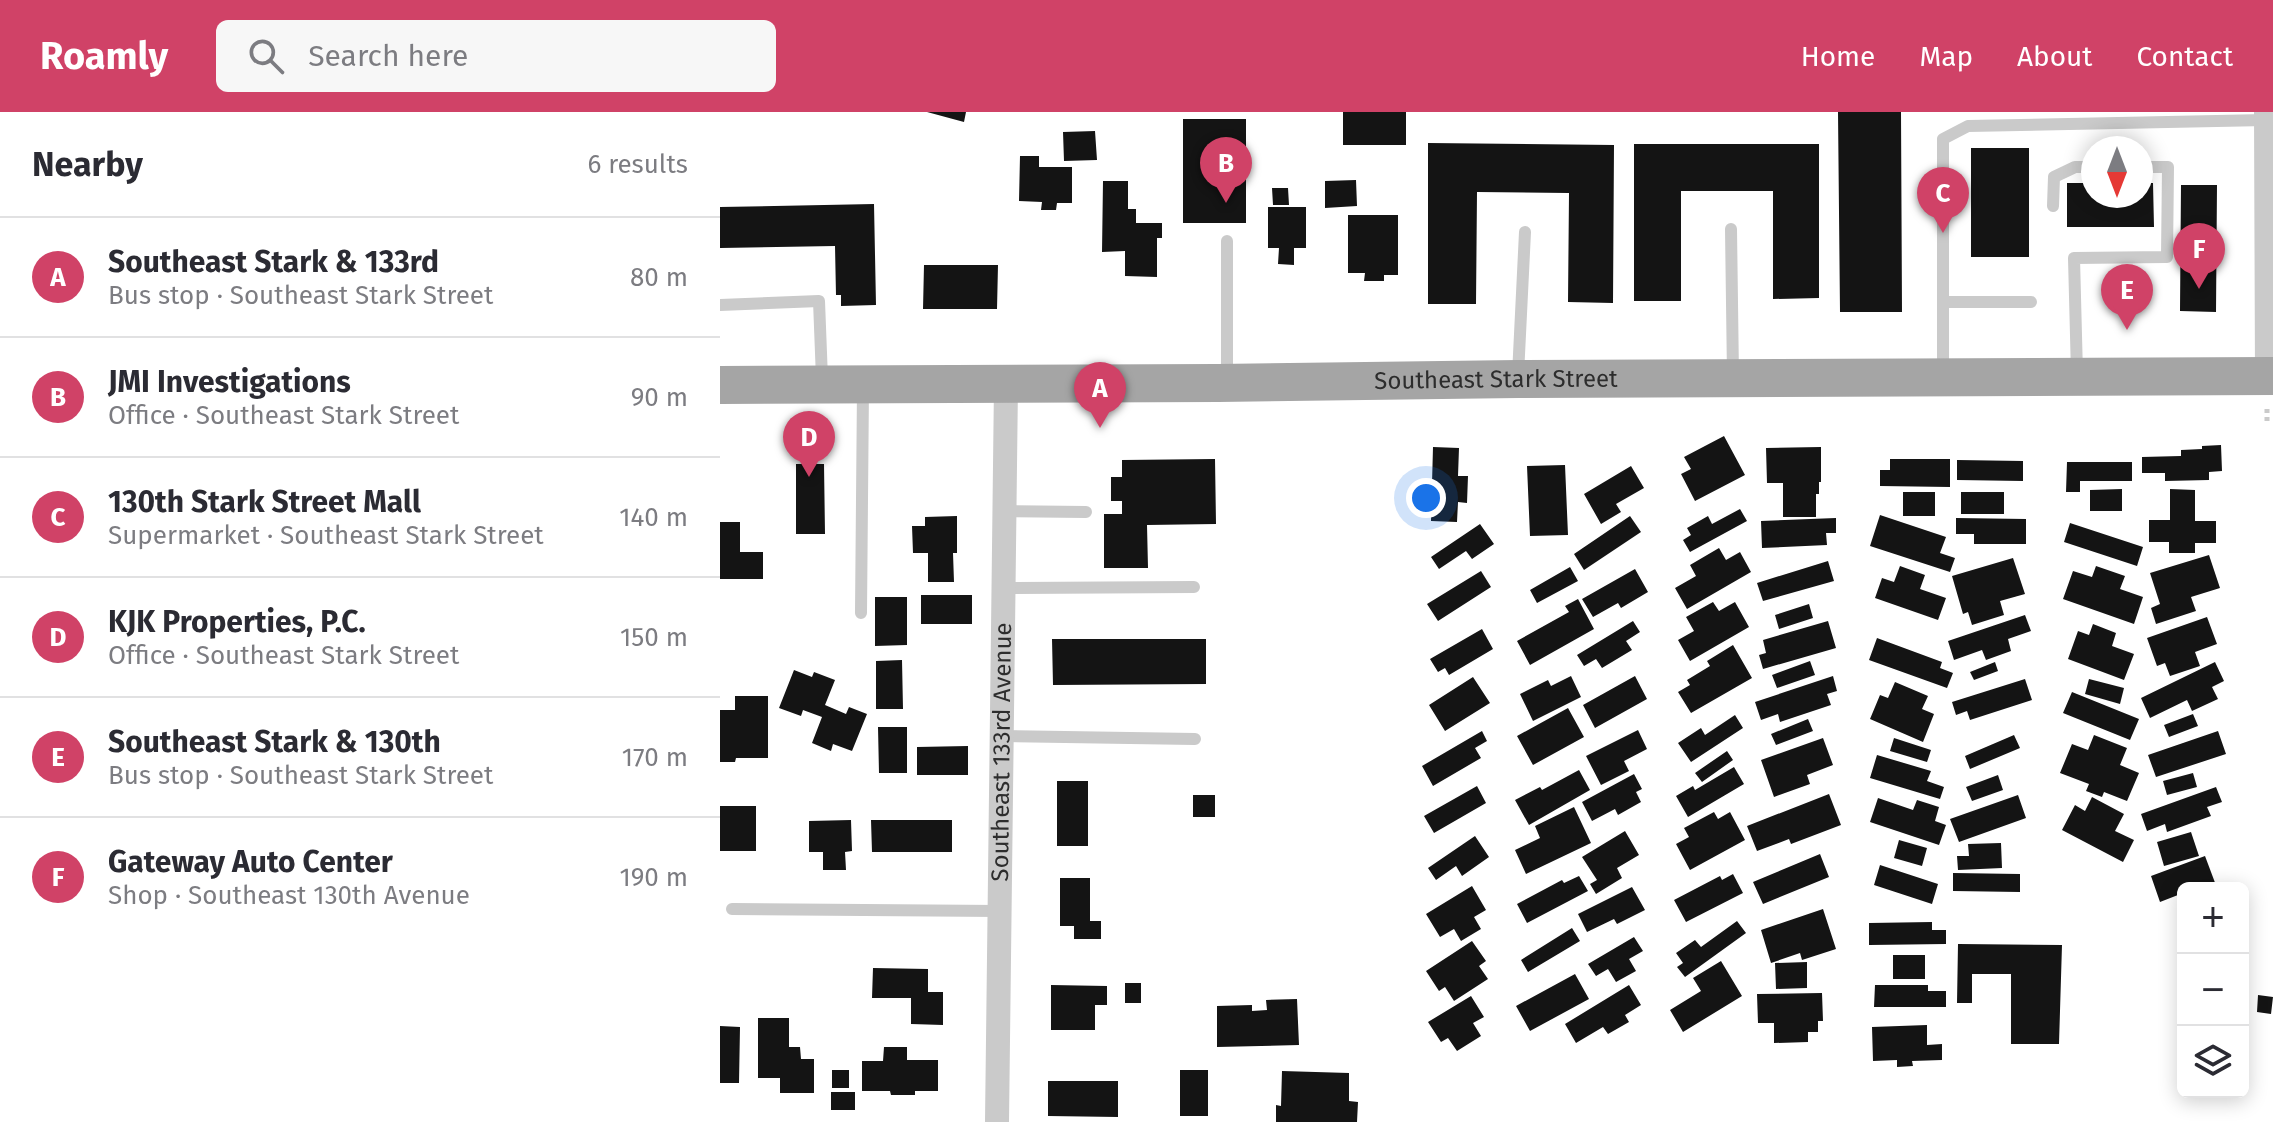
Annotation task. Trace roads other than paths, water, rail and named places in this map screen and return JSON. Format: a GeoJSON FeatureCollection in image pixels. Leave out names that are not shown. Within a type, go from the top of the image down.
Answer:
{"type":"FeatureCollection","features":[{"type":"Feature","properties":{"kind":"main road","name":"Southeast Stark Street"},"geometry":{"type":"LineString","coordinates":[[720,385],[2270,376]]}},
{"type":"Feature","properties":{"kind":"street"},"geometry":{"type":"LineString","coordinates":[[2266,116],[2270,376]]}},
{"type":"Feature","properties":{"kind":"street","name":"Southeast 133rd Avenue"},"geometry":{"type":"LineString","coordinates":[[997,1122],[1006,384]]}},
{"type":"Feature","properties":{"kind":"lane"},"geometry":{"type":"LineString","coordinates":[[1943,378],[1943,139],[1968,126],[2266,116]]}},
{"type":"Feature","properties":{"kind":"lane"},"geometry":{"type":"LineString","coordinates":[[2053,206],[2054,177],[2081,167]]}},
{"type":"Feature","properties":{"kind":"lane"},"geometry":{"type":"LineString","coordinates":[[2077,377],[2074,258],[2167,257],[2168,167],[2153,167]]}},
{"type":"Feature","properties":{"kind":"lane"},"geometry":{"type":"LineString","coordinates":[[1731,229],[1733,379]]}},
{"type":"Feature","properties":{"kind":"lane"},"geometry":{"type":"LineString","coordinates":[[1518,379],[1525,232]]}},
{"type":"Feature","properties":{"kind":"lane"},"geometry":{"type":"LineString","coordinates":[[1227,241],[1227,382]]}},
{"type":"Feature","properties":{"kind":"lane"},"geometry":{"type":"LineString","coordinates":[[720,305],[819,301],[822,385]]}},
{"type":"Feature","properties":{"kind":"lane"},"geometry":{"type":"LineString","coordinates":[[1943,302],[2031,302]]}},
{"type":"Feature","properties":{"kind":"lane"},"geometry":{"type":"LineString","coordinates":[[861,613],[863,384]]}},
{"type":"Feature","properties":{"kind":"lane"},"geometry":{"type":"LineString","coordinates":[[1004,511],[1086,512]]}},
{"type":"Feature","properties":{"kind":"lane"},"geometry":{"type":"LineString","coordinates":[[1004,588],[1194,587]]}},
{"type":"Feature","properties":{"kind":"lane"},"geometry":{"type":"LineString","coordinates":[[1002,736],[1195,739]]}},
{"type":"Feature","properties":{"kind":"lane"},"geometry":{"type":"LineString","coordinates":[[732,909],[1000,911]]}},
{"type":"Feature","properties":{"kind":"place","name":"JMI Investigations"},"geometry":{"type":"Point","coordinates":[1226,203]}},
{"type":"Feature","properties":{"kind":"place","name":"130th Stark Street Mall"},"geometry":{"type":"Point","coordinates":[1943,233]}},
{"type":"Feature","properties":{"kind":"place","name":"Gateway Auto Center"},"geometry":{"type":"Point","coordinates":[2199,289]}},
{"type":"Feature","properties":{"kind":"place","name":"Southeast Stark & 130th"},"geometry":{"type":"Point","coordinates":[2127,330]}},
{"type":"Feature","properties":{"kind":"place","name":"Southeast Stark & 133rd"},"geometry":{"type":"Point","coordinates":[1100,428]}},
{"type":"Feature","properties":{"kind":"place","name":"KJK Properties, P.C."},"geometry":{"type":"Point","coordinates":[809,477]}}]}
